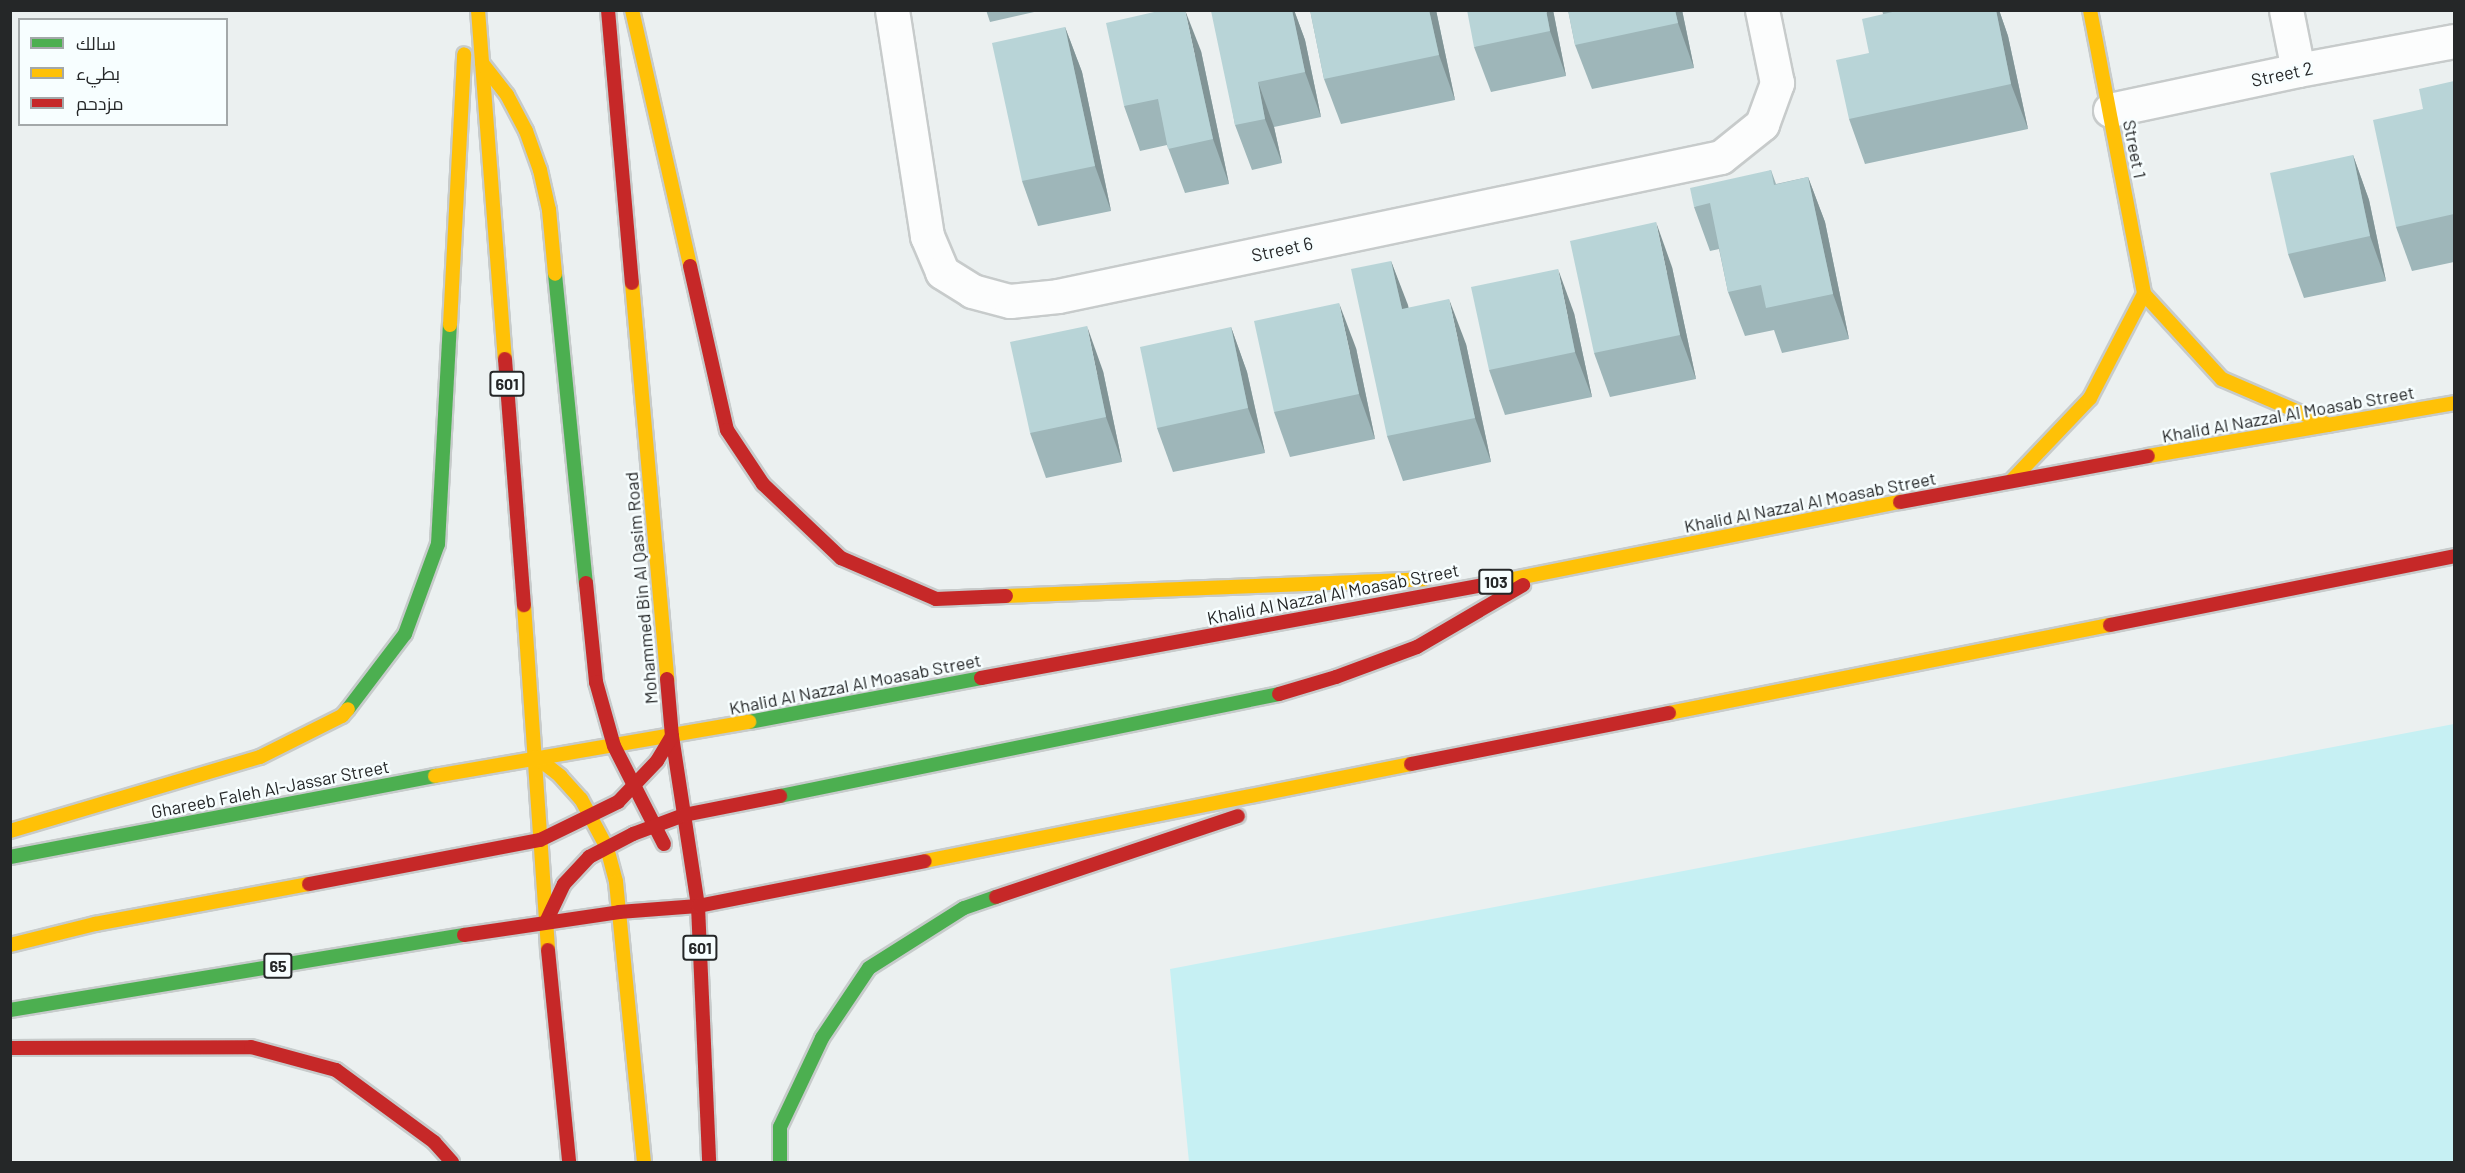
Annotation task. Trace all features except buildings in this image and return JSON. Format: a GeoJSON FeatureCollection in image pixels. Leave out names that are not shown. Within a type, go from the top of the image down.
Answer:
{"type":"FeatureCollection","features":[{"type":"Feature","properties":{"kind":"main road"},"geometry":{"type":"LineString","coordinates":[[10,831],[270,752],[342,716],[405,634],[438,544],[466,10]]}},
{"type":"Feature","properties":{"kind":"main road","name":"601"},"geometry":{"type":"LineString","coordinates":[[478,10],[536,757],[545,922],[569,1162]]}},
{"type":"Feature","properties":{"kind":"main road","name":"Mohammed Bin Al Qasim Road"},"geometry":{"type":"LineString","coordinates":[[608,10],[672,736],[698,906],[709,1162]]}},
{"type":"Feature","properties":{"kind":"main road"},"geometry":{"type":"LineString","coordinates":[[632,10],[727,430],[763,484],[841,558],[936,599],[1542,573]]}},
{"type":"Feature","properties":{"kind":"main road","name":"Street 1"},"geometry":{"type":"LineString","coordinates":[[2090,10],[2144,294]]}},
{"type":"Feature","properties":{"kind":"main road"},"geometry":{"type":"LineString","coordinates":[[482,63],[507,95],[526,131],[540,170],[549,210],[596,682],[614,746],[698,906]]}},
{"type":"Feature","properties":{"kind":"main road"},"geometry":{"type":"LineString","coordinates":[[2012,480],[2090,398],[2144,294],[2222,379],[2329,425]]}},
{"type":"Feature","properties":{"kind":"main road","name":"Khalid Al Nazzal Al Moasab Street"},"geometry":{"type":"LineString","coordinates":[[536,757],[672,736],[1542,573],[2012,480],[2454,403]]}},
{"type":"Feature","properties":{"kind":"main road"},"geometry":{"type":"LineString","coordinates":[[545,922],[619,912],[698,906],[2454,556]]}},
{"type":"Feature","properties":{"kind":"main road"},"geometry":{"type":"LineString","coordinates":[[545,922],[564,884],[589,857],[654,826],[684,815],[1259,699],[1336,677],[1417,647],[1542,573]]}},
{"type":"Feature","properties":{"kind":"main road"},"geometry":{"type":"LineString","coordinates":[[10,945],[95,924],[540,840],[592,817],[618,802],[657,761],[672,736]]}},
{"type":"Feature","properties":{"kind":"main road"},"geometry":{"type":"LineString","coordinates":[[536,757],[560,776],[592,817],[607,848],[616,882],[644,1162]]}},
{"type":"Feature","properties":{"kind":"main road","name":"Ghareeb Faleh Al-Jassar Street"},"geometry":{"type":"LineString","coordinates":[[10,857],[536,757]]}},
{"type":"Feature","properties":{"kind":"main road"},"geometry":{"type":"LineString","coordinates":[[780,1162],[780,1127],[822,1038],[869,968],[964,908],[1367,772]]}},
{"type":"Feature","properties":{"kind":"main road","name":"65"},"geometry":{"type":"LineString","coordinates":[[10,1010],[545,922]]}},
{"type":"Feature","properties":{"kind":"main road"},"geometry":{"type":"LineString","coordinates":[[10,1048],[251,1047],[336,1070],[434,1142],[452,1162]]}},
{"type":"Feature","properties":{"kind":"street","name":"Street 6"},"geometry":{"type":"LineString","coordinates":[[892,10],[927,236],[942,272],[972,291],[1010,301],[1058,296],[1721,157],[1762,124],[1777,82],[1762,10]]}},
{"type":"Feature","properties":{"kind":"street"},"geometry":{"type":"LineString","coordinates":[[2286,10],[2298,70]]}},
{"type":"Feature","properties":{"kind":"street","name":"Street 2"},"geometry":{"type":"LineString","coordinates":[[2110,110],[2298,70],[2454,41]]}},
{"type":"Feature","properties":{"kind":"shaded area"},"geometry":{"type":"Polygon","coordinates":[[[2454,724],[2454,1162],[1189,1162],[1170,969],[2454,724]]]}},
{"type":"Feature","properties":{"kind":"traffic: fast"},"geometry":{"type":"LineString","coordinates":[[555,274],[586,583]]}},
{"type":"Feature","properties":{"kind":"traffic: fast"},"geometry":{"type":"LineString","coordinates":[[348,709],[405,634],[438,544],[450,325]]}},
{"type":"Feature","properties":{"kind":"traffic: fast"},"geometry":{"type":"LineString","coordinates":[[749,722],[981,678]]}},
{"type":"Feature","properties":{"kind":"traffic: fast"},"geometry":{"type":"LineString","coordinates":[[780,796],[1279,694]]}},
{"type":"Feature","properties":{"kind":"traffic: fast"},"geometry":{"type":"LineString","coordinates":[[10,857],[435,776]]}},
{"type":"Feature","properties":{"kind":"traffic: fast"},"geometry":{"type":"LineString","coordinates":[[780,1162],[780,1127],[822,1038],[869,968],[964,908],[996,897]]}},
{"type":"Feature","properties":{"kind":"traffic: fast"},"geometry":{"type":"LineString","coordinates":[[10,1010],[464,935]]}},
{"type":"Feature","properties":{"kind":"traffic: slow"},"geometry":{"type":"LineString","coordinates":[[478,10],[505,359]]}},
{"type":"Feature","properties":{"kind":"traffic: slow"},"geometry":{"type":"LineString","coordinates":[[632,10],[690,266]]}},
{"type":"Feature","properties":{"kind":"traffic: slow"},"geometry":{"type":"LineString","coordinates":[[2090,10],[2144,294],[2222,379],[2329,425]]}},
{"type":"Feature","properties":{"kind":"traffic: slow"},"geometry":{"type":"LineString","coordinates":[[450,325],[464,54]]}},
{"type":"Feature","properties":{"kind":"traffic: slow"},"geometry":{"type":"LineString","coordinates":[[482,63],[507,95],[526,131],[540,170],[549,210],[555,274]]}},
{"type":"Feature","properties":{"kind":"traffic: slow"},"geometry":{"type":"LineString","coordinates":[[632,283],[667,679]]}},
{"type":"Feature","properties":{"kind":"traffic: slow"},"geometry":{"type":"LineString","coordinates":[[2012,480],[2090,398],[2144,294]]}},
{"type":"Feature","properties":{"kind":"traffic: slow"},"geometry":{"type":"LineString","coordinates":[[2148,456],[2454,403]]}},
{"type":"Feature","properties":{"kind":"traffic: slow"},"geometry":{"type":"LineString","coordinates":[[1488,584],[1900,502]]}},
{"type":"Feature","properties":{"kind":"traffic: slow"},"geometry":{"type":"LineString","coordinates":[[1006,596],[1424,579]]}},
{"type":"Feature","properties":{"kind":"traffic: slow"},"geometry":{"type":"LineString","coordinates":[[524,605],[548,950]]}},
{"type":"Feature","properties":{"kind":"traffic: slow"},"geometry":{"type":"LineString","coordinates":[[1669,713],[2110,625]]}},
{"type":"Feature","properties":{"kind":"traffic: slow"},"geometry":{"type":"LineString","coordinates":[[10,831],[260,757],[342,716],[348,709]]}},
{"type":"Feature","properties":{"kind":"traffic: slow"},"geometry":{"type":"LineString","coordinates":[[435,776],[749,722]]}},
{"type":"Feature","properties":{"kind":"traffic: slow"},"geometry":{"type":"LineString","coordinates":[[536,757],[560,776],[581,799],[607,848],[616,882],[644,1162]]}},
{"type":"Feature","properties":{"kind":"traffic: slow"},"geometry":{"type":"LineString","coordinates":[[925,861],[1411,764]]}},
{"type":"Feature","properties":{"kind":"traffic: slow"},"geometry":{"type":"LineString","coordinates":[[10,945],[95,924],[309,884]]}},
{"type":"Feature","properties":{"kind":"traffic: jam"},"geometry":{"type":"LineString","coordinates":[[608,10],[632,283]]}},
{"type":"Feature","properties":{"kind":"traffic: jam"},"geometry":{"type":"LineString","coordinates":[[690,266],[727,430],[763,484],[841,558],[936,599],[1006,596]]}},
{"type":"Feature","properties":{"kind":"traffic: jam"},"geometry":{"type":"LineString","coordinates":[[505,359],[524,605]]}},
{"type":"Feature","properties":{"kind":"traffic: jam"},"geometry":{"type":"LineString","coordinates":[[1900,502],[2148,456]]}},
{"type":"Feature","properties":{"kind":"traffic: jam"},"geometry":{"type":"LineString","coordinates":[[2110,625],[2454,556]]}},
{"type":"Feature","properties":{"kind":"traffic: jam"},"geometry":{"type":"LineString","coordinates":[[586,583],[596,682],[614,746],[664,844]]}},
{"type":"Feature","properties":{"kind":"traffic: jam"},"geometry":{"type":"LineString","coordinates":[[981,678],[1488,584]]}},
{"type":"Feature","properties":{"kind":"traffic: jam"},"geometry":{"type":"LineString","coordinates":[[1279,694],[1336,677],[1417,647],[1523,585]]}},
{"type":"Feature","properties":{"kind":"traffic: jam"},"geometry":{"type":"LineString","coordinates":[[667,679],[672,736],[698,906],[709,1162]]}},
{"type":"Feature","properties":{"kind":"traffic: jam"},"geometry":{"type":"LineString","coordinates":[[1411,764],[1669,713]]}},
{"type":"Feature","properties":{"kind":"traffic: jam"},"geometry":{"type":"LineString","coordinates":[[309,884],[540,840],[618,802],[657,761],[672,736]]}},
{"type":"Feature","properties":{"kind":"traffic: jam"},"geometry":{"type":"LineString","coordinates":[[546,922],[564,884],[589,857],[633,834],[684,815],[780,796]]}},
{"type":"Feature","properties":{"kind":"traffic: jam"},"geometry":{"type":"LineString","coordinates":[[996,897],[1238,816]]}},
{"type":"Feature","properties":{"kind":"traffic: jam"},"geometry":{"type":"LineString","coordinates":[[464,935],[619,912],[698,906],[925,861]]}},
{"type":"Feature","properties":{"kind":"traffic: jam"},"geometry":{"type":"LineString","coordinates":[[548,950],[569,1162]]}},
{"type":"Feature","properties":{"kind":"traffic: jam"},"geometry":{"type":"LineString","coordinates":[[10,1048],[251,1047],[336,1070],[434,1142],[452,1162]]}}]}
